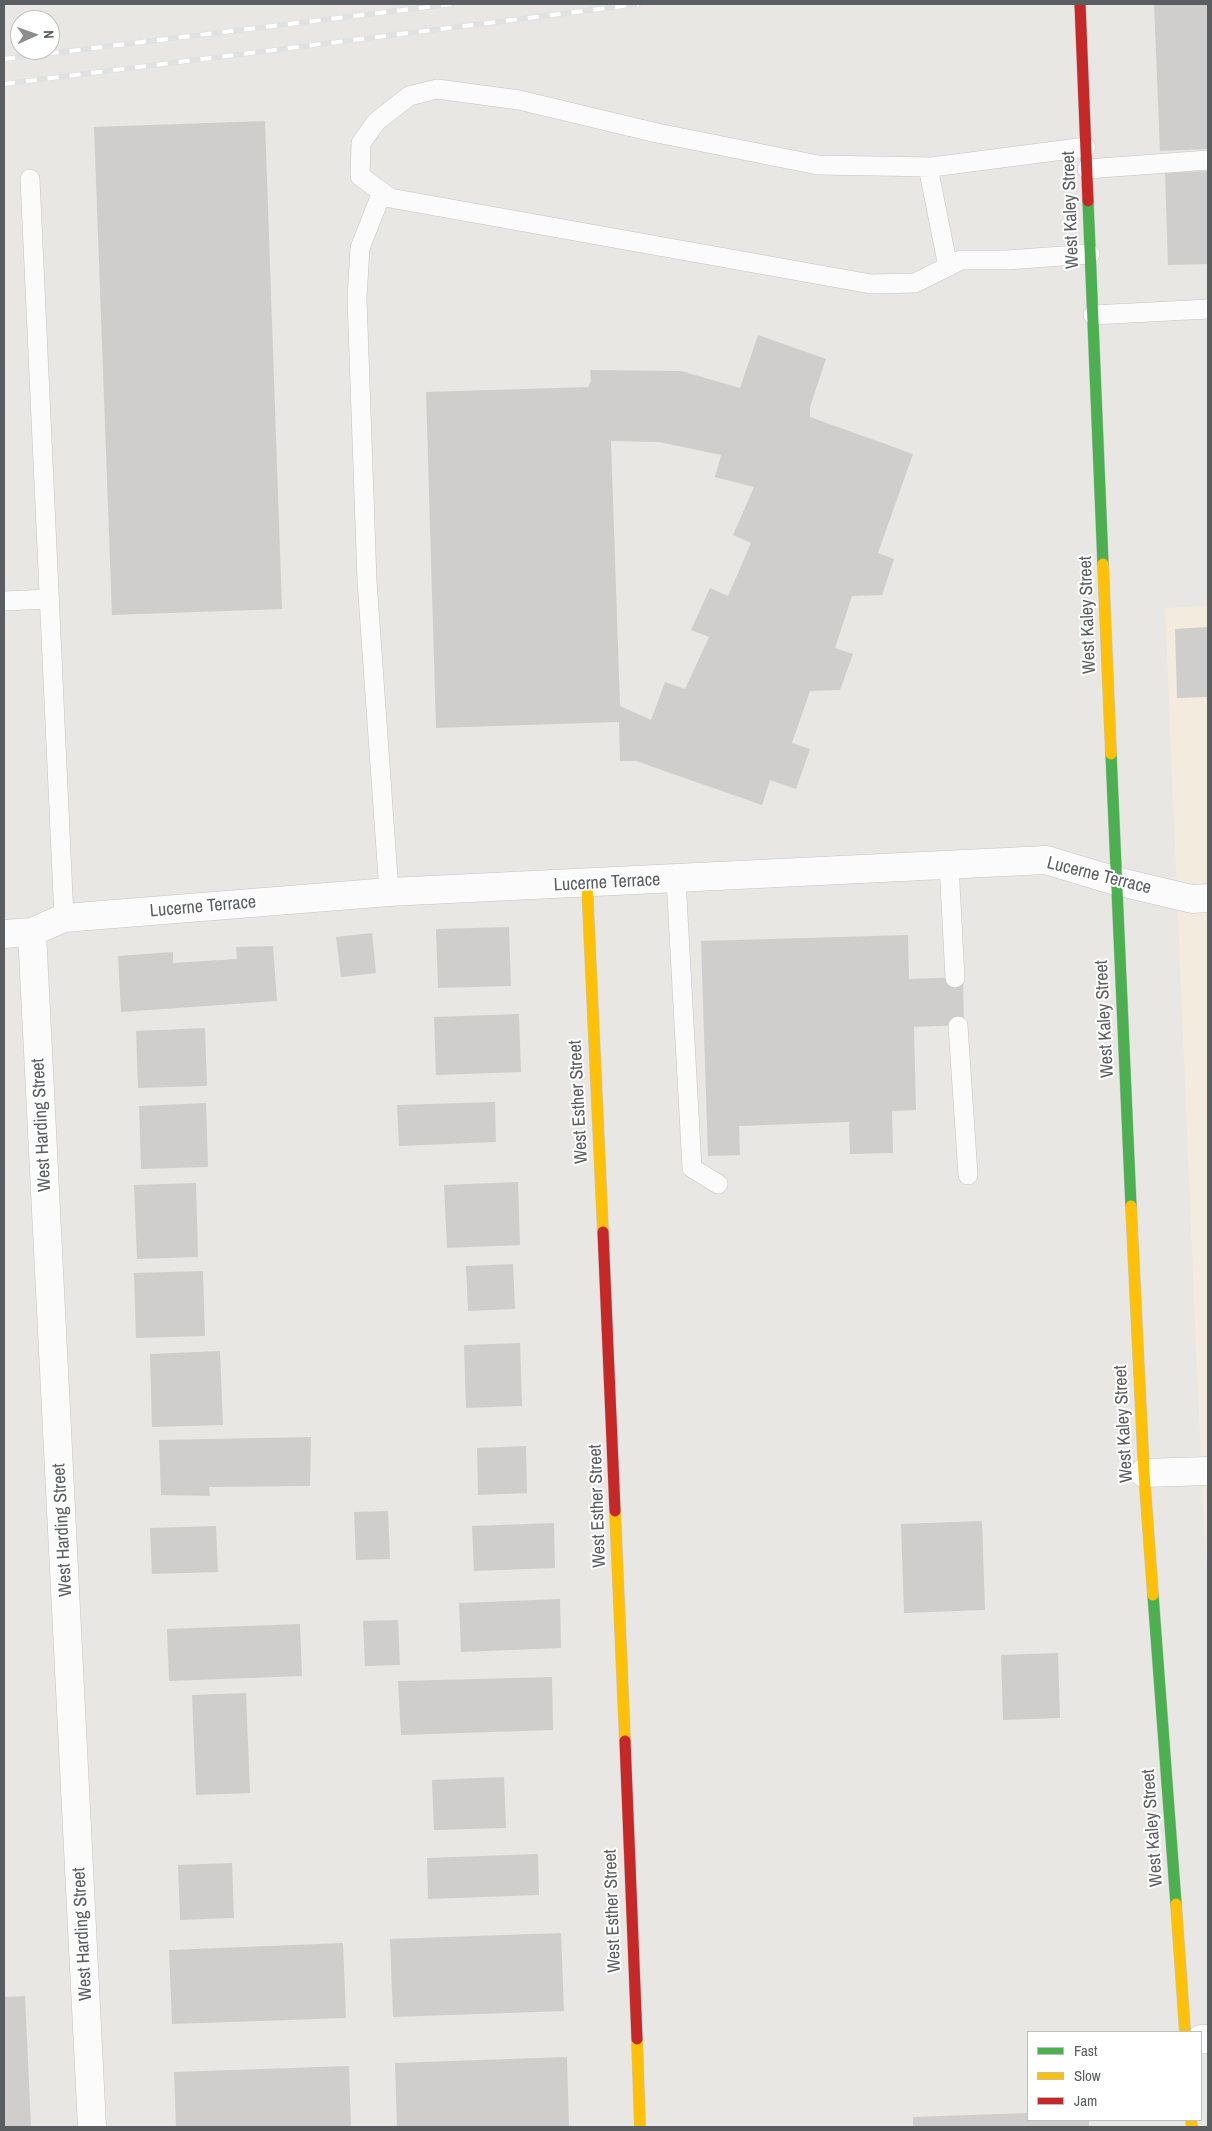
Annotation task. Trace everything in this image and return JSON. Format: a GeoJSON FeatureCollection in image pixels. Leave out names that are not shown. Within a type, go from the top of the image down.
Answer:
{"type":"FeatureCollection","features":[{"type":"Feature","properties":{"kind":"street","name":"West Kaley Street"},"geometry":{"type":"LineString","coordinates":[[1080,4],[1116,881],[1144,1474],[1185,2031]]}},
{"type":"Feature","properties":{"kind":"street","name":"Lucerne Terrace"},"geometry":{"type":"LineString","coordinates":[[4,934],[32,932],[64,918],[389,892],[587,884],[1046,860],[1116,881],[1192,899],[1208,898]]}},
{"type":"Feature","properties":{"kind":"street","name":"West Esther Street"},"geometry":{"type":"LineString","coordinates":[[587,884],[615,1499],[640,2127]]}},
{"type":"Feature","properties":{"kind":"street","name":"West Harding Street"},"geometry":{"type":"LineString","coordinates":[[32,932],[92,2127]]}},
{"type":"Feature","properties":{"kind":"street"},"geometry":{"type":"LineString","coordinates":[[1144,1474],[1208,1471]]}},
{"type":"Feature","properties":{"kind":"lane"},"geometry":{"type":"LineString","coordinates":[[1086,147],[928,167],[818,165],[657,132],[519,100],[437,88],[410,96],[376,122],[361,143],[360,176],[390,198],[871,284],[915,283],[961,260],[1006,260],[1090,254]]}},
{"type":"Feature","properties":{"kind":"lane"},"geometry":{"type":"LineString","coordinates":[[1087,169],[1208,160]]}},
{"type":"Feature","properties":{"kind":"lane"},"geometry":{"type":"LineString","coordinates":[[928,167],[948,267]]}},
{"type":"Feature","properties":{"kind":"lane"},"geometry":{"type":"LineString","coordinates":[[30,179],[64,918]]}},
{"type":"Feature","properties":{"kind":"lane"},"geometry":{"type":"LineString","coordinates":[[382,192],[360,248],[357,298],[367,582],[389,892]]}},
{"type":"Feature","properties":{"kind":"lane"},"geometry":{"type":"LineString","coordinates":[[1093,315],[1208,309]]}},
{"type":"Feature","properties":{"kind":"lane"},"geometry":{"type":"LineString","coordinates":[[4,601],[49,599]]}},
{"type":"Feature","properties":{"kind":"lane"},"geometry":{"type":"LineString","coordinates":[[949,865],[955,978]]}},
{"type":"Feature","properties":{"kind":"lane"},"geometry":{"type":"LineString","coordinates":[[676,879],[692,1168],[718,1184]]}},
{"type":"Feature","properties":{"kind":"lane"},"geometry":{"type":"LineString","coordinates":[[958,1026],[968,1175]]}},
{"type":"Feature","properties":{"kind":"shaded area"},"geometry":{"type":"Polygon","coordinates":[[[1208,606],[1208,1582],[1203,1510],[1165,608],[1208,606]]]}},
{"type":"Feature","properties":{"kind":"building"},"geometry":{"type":"Polygon","coordinates":[[[1154,4],[1208,4],[1208,149],[1160,151],[1154,4]]]}},
{"type":"Feature","properties":{"kind":"building"},"geometry":{"type":"Polygon","coordinates":[[[265,121],[282,609],[112,615],[94,127],[265,121]]]}},
{"type":"Feature","properties":{"kind":"building"},"geometry":{"type":"Polygon","coordinates":[[[1208,171],[1208,264],[1168,265],[1165,173],[1208,171]]]}},
{"type":"Feature","properties":{"kind":"building"},"geometry":{"type":"Polygon","coordinates":[[[758,335],[826,359],[810,407],[810,417],[913,454],[878,553],[894,559],[882,595],[852,596],[835,648],[853,654],[840,690],[810,691],[792,743],[810,749],[796,789],[770,780],[762,805],[636,761],[620,761],[619,722],[436,728],[426,392],[588,387],[591,381],[590,370],[681,371],[740,388],[758,335]],[[611,441],[620,706],[651,720],[665,682],[685,689],[709,637],[691,630],[710,588],[728,596],[751,543],[733,535],[754,487],[715,477],[721,455],[659,442],[611,441]]]}},
{"type":"Feature","properties":{"kind":"building"},"geometry":{"type":"Polygon","coordinates":[[[1208,627],[1208,697],[1177,698],[1175,629],[1208,627]]]}},
{"type":"Feature","properties":{"kind":"building"},"geometry":{"type":"Polygon","coordinates":[[[509,927],[511,986],[438,988],[436,929],[509,927]]]}},
{"type":"Feature","properties":{"kind":"building"},"geometry":{"type":"Polygon","coordinates":[[[372,933],[376,973],[341,977],[336,937],[372,933]]]}},
{"type":"Feature","properties":{"kind":"building"},"geometry":{"type":"Polygon","coordinates":[[[908,935],[909,979],[963,977],[964,1025],[914,1027],[916,1110],[892,1111],[893,1153],[850,1154],[849,1122],[739,1126],[740,1155],[708,1156],[701,941],[908,935]]]}},
{"type":"Feature","properties":{"kind":"building"},"geometry":{"type":"Polygon","coordinates":[[[273,946],[277,1001],[121,1012],[118,956],[173,952],[173,963],[237,959],[236,947],[273,946]]]}},
{"type":"Feature","properties":{"kind":"building"},"geometry":{"type":"Polygon","coordinates":[[[519,1014],[521,1072],[436,1075],[434,1017],[519,1014]]]}},
{"type":"Feature","properties":{"kind":"building"},"geometry":{"type":"Polygon","coordinates":[[[205,1028],[207,1086],[138,1088],[136,1031],[205,1028]]]}},
{"type":"Feature","properties":{"kind":"building"},"geometry":{"type":"Polygon","coordinates":[[[495,1102],[496,1142],[399,1146],[397,1105],[495,1102]]]}},
{"type":"Feature","properties":{"kind":"building"},"geometry":{"type":"Polygon","coordinates":[[[206,1103],[208,1167],[141,1169],[139,1106],[206,1103]]]}},
{"type":"Feature","properties":{"kind":"building"},"geometry":{"type":"Polygon","coordinates":[[[518,1182],[520,1245],[447,1248],[444,1185],[518,1182]]]}},
{"type":"Feature","properties":{"kind":"building"},"geometry":{"type":"Polygon","coordinates":[[[196,1183],[198,1257],[137,1259],[134,1185],[196,1183]]]}},
{"type":"Feature","properties":{"kind":"building"},"geometry":{"type":"Polygon","coordinates":[[[513,1264],[515,1309],[468,1311],[466,1266],[513,1264]]]}},
{"type":"Feature","properties":{"kind":"building"},"geometry":{"type":"Polygon","coordinates":[[[203,1271],[205,1336],[136,1338],[134,1273],[203,1271]]]}},
{"type":"Feature","properties":{"kind":"building"},"geometry":{"type":"Polygon","coordinates":[[[520,1343],[522,1406],[466,1408],[464,1345],[520,1343]]]}},
{"type":"Feature","properties":{"kind":"building"},"geometry":{"type":"Polygon","coordinates":[[[220,1351],[223,1425],[152,1427],[150,1354],[220,1351]]]}},
{"type":"Feature","properties":{"kind":"building"},"geometry":{"type":"Polygon","coordinates":[[[311,1437],[310,1486],[209,1487],[210,1496],[161,1495],[159,1440],[311,1437]]]}},
{"type":"Feature","properties":{"kind":"building"},"geometry":{"type":"Polygon","coordinates":[[[526,1446],[527,1493],[478,1495],[477,1448],[526,1446]]]}},
{"type":"Feature","properties":{"kind":"building"},"geometry":{"type":"Polygon","coordinates":[[[388,1511],[390,1559],[356,1560],[354,1512],[388,1511]]]}},
{"type":"Feature","properties":{"kind":"building"},"geometry":{"type":"Polygon","coordinates":[[[982,1521],[985,1610],[904,1613],[901,1524],[982,1521]]]}},
{"type":"Feature","properties":{"kind":"building"},"geometry":{"type":"Polygon","coordinates":[[[554,1523],[555,1568],[474,1571],[472,1526],[554,1523]]]}},
{"type":"Feature","properties":{"kind":"building"},"geometry":{"type":"Polygon","coordinates":[[[216,1526],[218,1572],[152,1574],[150,1528],[216,1526]]]}},
{"type":"Feature","properties":{"kind":"building"},"geometry":{"type":"Polygon","coordinates":[[[560,1599],[561,1648],[461,1652],[459,1603],[560,1599]]]}},
{"type":"Feature","properties":{"kind":"building"},"geometry":{"type":"Polygon","coordinates":[[[398,1620],[400,1665],[365,1666],[363,1621],[398,1620]]]}},
{"type":"Feature","properties":{"kind":"building"},"geometry":{"type":"Polygon","coordinates":[[[300,1624],[302,1676],[169,1681],[167,1629],[300,1624]]]}},
{"type":"Feature","properties":{"kind":"building"},"geometry":{"type":"Polygon","coordinates":[[[1058,1653],[1060,1718],[1003,1720],[1001,1655],[1058,1653]]]}},
{"type":"Feature","properties":{"kind":"building"},"geometry":{"type":"Polygon","coordinates":[[[552,1677],[553,1730],[401,1735],[398,1681],[552,1677]]]}},
{"type":"Feature","properties":{"kind":"building"},"geometry":{"type":"Polygon","coordinates":[[[246,1693],[250,1793],[196,1795],[192,1695],[246,1693]]]}},
{"type":"Feature","properties":{"kind":"building"},"geometry":{"type":"Polygon","coordinates":[[[504,1777],[506,1828],[434,1830],[432,1780],[504,1777]]]}},
{"type":"Feature","properties":{"kind":"building"},"geometry":{"type":"Polygon","coordinates":[[[538,1854],[539,1895],[428,1899],[427,1858],[538,1854]]]}},
{"type":"Feature","properties":{"kind":"building"},"geometry":{"type":"Polygon","coordinates":[[[232,1863],[234,1918],[180,1920],[178,1865],[232,1863]]]}},
{"type":"Feature","properties":{"kind":"building"},"geometry":{"type":"Polygon","coordinates":[[[561,1933],[564,2011],[393,2017],[390,1939],[561,1933]]]}},
{"type":"Feature","properties":{"kind":"building"},"geometry":{"type":"Polygon","coordinates":[[[343,1943],[346,2018],[172,2024],[169,1950],[343,1943]]]}},
{"type":"Feature","properties":{"kind":"building"},"geometry":{"type":"Polygon","coordinates":[[[25,1996],[31,2127],[4,2127],[4,1997],[25,1996]]]}},
{"type":"Feature","properties":{"kind":"building"},"geometry":{"type":"Polygon","coordinates":[[[567,2057],[569,2127],[397,2127],[395,2063],[567,2057]]]}},
{"type":"Feature","properties":{"kind":"building"},"geometry":{"type":"Polygon","coordinates":[[[349,2066],[351,2127],[176,2127],[174,2072],[349,2066]]]}},
{"type":"Feature","properties":{"kind":"building"},"geometry":{"type":"Polygon","coordinates":[[[1027,2113],[1027,2121],[1089,2121],[1089,2127],[913,2127],[913,2117],[1027,2113]]]}},
{"type":"Feature","properties":{"kind":"railway"},"geometry":{"type":"LineString","coordinates":[[4,59],[452,4]]}},
{"type":"Feature","properties":{"kind":"railway"},"geometry":{"type":"LineString","coordinates":[[4,84],[639,4]]}},
{"type":"Feature","properties":{"kind":"traffic: fast"},"geometry":{"type":"LineString","coordinates":[[1088,201],[1103,564]]}},
{"type":"Feature","properties":{"kind":"traffic: fast"},"geometry":{"type":"LineString","coordinates":[[1111,754],[1131,1206]]}},
{"type":"Feature","properties":{"kind":"traffic: fast"},"geometry":{"type":"LineString","coordinates":[[1153,1595],[1176,1904]]}},
{"type":"Feature","properties":{"kind":"traffic: slow"},"geometry":{"type":"LineString","coordinates":[[1103,564],[1111,754]]}},
{"type":"Feature","properties":{"kind":"traffic: slow"},"geometry":{"type":"LineString","coordinates":[[587,884],[603,1232]]}},
{"type":"Feature","properties":{"kind":"traffic: slow"},"geometry":{"type":"LineString","coordinates":[[1131,1206],[1144,1473],[1153,1595]]}},
{"type":"Feature","properties":{"kind":"traffic: slow"},"geometry":{"type":"LineString","coordinates":[[615,1511],[625,1741]]}},
{"type":"Feature","properties":{"kind":"traffic: slow"},"geometry":{"type":"LineString","coordinates":[[1176,1904],[1185,2031]]}},
{"type":"Feature","properties":{"kind":"traffic: slow"},"geometry":{"type":"LineString","coordinates":[[637,2039],[640,2127]]}},
{"type":"Feature","properties":{"kind":"traffic: slow"},"geometry":{"type":"LineString","coordinates":[[1191,2121],[1192,2127]]}},
{"type":"Feature","properties":{"kind":"traffic: jam"},"geometry":{"type":"LineString","coordinates":[[1080,4],[1088,201]]}},
{"type":"Feature","properties":{"kind":"traffic: jam"},"geometry":{"type":"LineString","coordinates":[[603,1232],[615,1511]]}},
{"type":"Feature","properties":{"kind":"traffic: jam"},"geometry":{"type":"LineString","coordinates":[[625,1741],[637,2039]]}}]}
